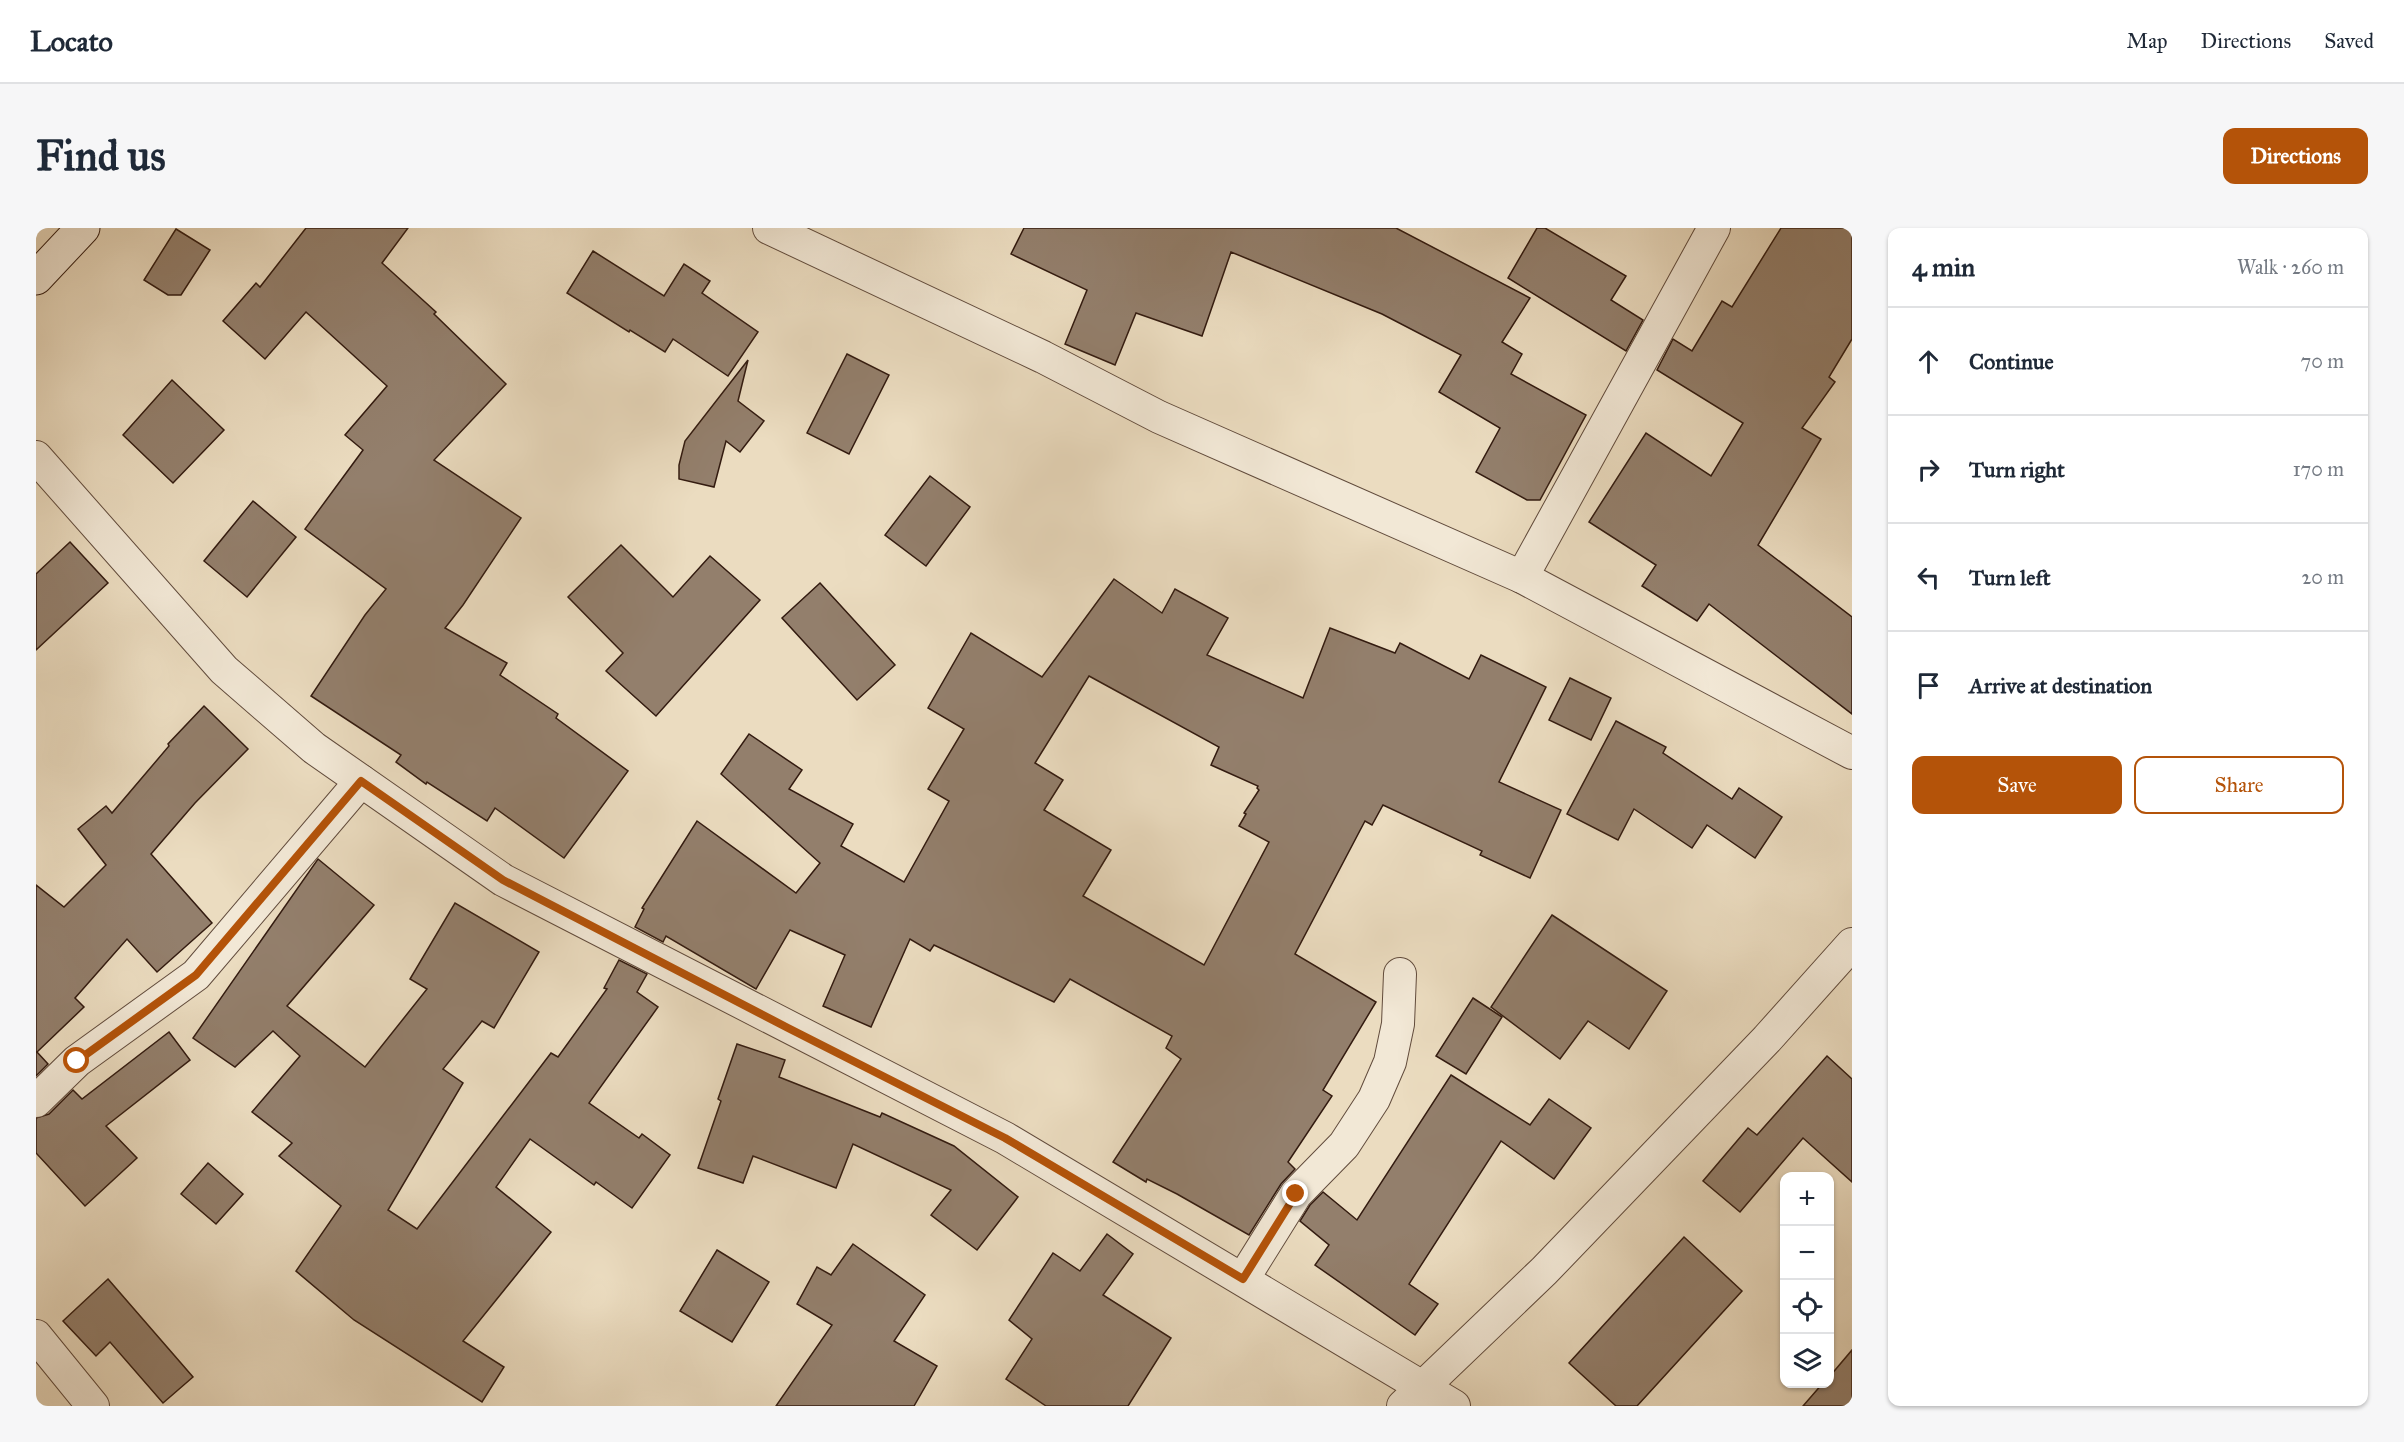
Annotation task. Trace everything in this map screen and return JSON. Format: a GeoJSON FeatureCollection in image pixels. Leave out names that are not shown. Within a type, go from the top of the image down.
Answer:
{"type":"FeatureCollection","features":[{"type":"Feature","properties":{"kind":"street"},"geometry":{"type":"LineString","coordinates":[[36,278],[83,228]]}},
{"type":"Feature","properties":{"kind":"street"},"geometry":{"type":"LineString","coordinates":[[769,228],[1043,357],[1159,417],[1521,577],[1852,753]]}},
{"type":"Feature","properties":{"kind":"street"},"geometry":{"type":"LineString","coordinates":[[1521,577],[1714,228]]}},
{"type":"Feature","properties":{"kind":"street"},"geometry":{"type":"LineString","coordinates":[[36,457],[224,670],[314,748],[503,880],[1005,1138],[1243,1279],[1412,1396],[1454,1406]]}},
{"type":"Feature","properties":{"kind":"street"},"geometry":{"type":"LineString","coordinates":[[36,1101],[77,1061],[196,975],[361,781]]}},
{"type":"Feature","properties":{"kind":"street"},"geometry":{"type":"LineString","coordinates":[[1412,1396],[1544,1271],[1767,1039],[1852,944]]}},
{"type":"Feature","properties":{"kind":"street"},"geometry":{"type":"LineString","coordinates":[[1243,1279],[1296,1194],[1344,1146],[1374,1099],[1390,1062],[1398,1024],[1400,974]]}},
{"type":"Feature","properties":{"kind":"street"},"geometry":{"type":"LineString","coordinates":[[36,1336],[93,1406]]}},
{"type":"Feature","properties":{"kind":"building"},"geometry":{"type":"Polygon","coordinates":[[[306,228],[408,228],[382,263],[436,312],[434,314],[506,384],[434,460],[521,518],[445,628],[507,663],[500,675],[558,714],[556,718],[628,771],[564,858],[495,808],[487,821],[427,782],[426,784],[396,762],[401,755],[311,696],[365,615],[386,589],[305,529],[363,450],[345,435],[387,386],[306,312],[265,359],[223,321],[256,283],[260,287],[306,228]]]}},
{"type":"Feature","properties":{"kind":"building"},"geometry":{"type":"Polygon","coordinates":[[[1024,228],[1396,228],[1530,298],[1502,342],[1522,354],[1511,374],[1586,415],[1540,500],[1527,500],[1476,472],[1500,428],[1439,392],[1461,355],[1382,314],[1231,252],[1202,336],[1136,313],[1115,365],[1065,344],[1087,290],[1011,254],[1024,228]]]}},
{"type":"Feature","properties":{"kind":"building"},"geometry":{"type":"Polygon","coordinates":[[[1537,228],[1545,228],[1626,276],[1611,300],[1643,320],[1626,351],[1508,278],[1537,228]]]}},
{"type":"Feature","properties":{"kind":"building"},"geometry":{"type":"Polygon","coordinates":[[[1781,228],[1852,228],[1852,339],[1829,377],[1835,382],[1802,428],[1821,439],[1758,545],[1852,617],[1852,714],[1709,604],[1697,621],[1642,586],[1656,565],[1589,522],[1646,433],[1711,476],[1743,423],[1657,370],[1673,339],[1692,351],[1722,301],[1732,307],[1781,228]]]}},
{"type":"Feature","properties":{"kind":"building"},"geometry":{"type":"Polygon","coordinates":[[[176,229],[210,250],[181,295],[168,295],[144,280],[176,229]]]}},
{"type":"Feature","properties":{"kind":"building"},"geometry":{"type":"Polygon","coordinates":[[[593,251],[664,296],[684,264],[710,281],[702,293],[758,332],[728,376],[673,339],[665,352],[567,293],[593,251]]]}},
{"type":"Feature","properties":{"kind":"building"},"geometry":{"type":"Polygon","coordinates":[[[847,354],[889,375],[849,454],[807,433],[847,354]]]}},
{"type":"Feature","properties":{"kind":"building"},"geometry":{"type":"Polygon","coordinates":[[[748,360],[738,401],[764,421],[740,452],[726,441],[714,487],[679,479],[679,465],[685,441],[748,360]]]}},
{"type":"Feature","properties":{"kind":"building"},"geometry":{"type":"Polygon","coordinates":[[[172,380],[224,430],[173,483],[123,435],[172,380]]]}},
{"type":"Feature","properties":{"kind":"building"},"geometry":{"type":"Polygon","coordinates":[[[930,476],[970,507],[926,566],[885,535],[930,476]]]}},
{"type":"Feature","properties":{"kind":"building"},"geometry":{"type":"Polygon","coordinates":[[[253,501],[296,537],[247,597],[204,561],[253,501]]]}},
{"type":"Feature","properties":{"kind":"building"},"geometry":{"type":"Polygon","coordinates":[[[70,542],[108,583],[36,650],[36,574],[70,542]]]}},
{"type":"Feature","properties":{"kind":"building"},"geometry":{"type":"Polygon","coordinates":[[[621,545],[673,597],[710,556],[760,600],[656,716],[606,671],[623,653],[568,597],[621,545]]]}},
{"type":"Feature","properties":{"kind":"building"},"geometry":{"type":"Polygon","coordinates":[[[1114,579],[1162,613],[1175,589],[1228,618],[1207,655],[1303,698],[1330,628],[1395,653],[1400,643],[1469,679],[1481,655],[1546,687],[1499,782],[1561,810],[1530,878],[1480,855],[1482,851],[1383,805],[1372,825],[1365,821],[1295,954],[1376,1002],[1323,1090],[1332,1096],[1288,1162],[1295,1169],[1281,1184],[1249,1235],[1177,1194],[1147,1179],[1146,1182],[1113,1162],[1181,1059],[1166,1048],[1172,1036],[1070,979],[1054,1002],[934,945],[930,951],[910,939],[871,1027],[823,1006],[845,955],[790,930],[756,989],[666,936],[663,942],[635,927],[644,909],[642,908],[697,821],[796,893],[820,863],[721,774],[749,734],[802,770],[789,789],[853,824],[841,846],[904,882],[949,801],[928,789],[964,729],[928,708],[971,633],[1042,677],[1114,579]],[[1089,676],[1035,763],[1063,780],[1044,810],[1111,850],[1083,896],[1204,965],[1269,842],[1239,826],[1246,814],[1244,813],[1259,790],[1258,786],[1211,765],[1219,747],[1089,676]]]}},
{"type":"Feature","properties":{"kind":"building"},"geometry":{"type":"Polygon","coordinates":[[[820,583],[895,665],[857,700],[782,618],[820,583]]]}},
{"type":"Feature","properties":{"kind":"building"},"geometry":{"type":"Polygon","coordinates":[[[1570,678],[1611,698],[1591,740],[1549,720],[1570,678]]]}},
{"type":"Feature","properties":{"kind":"building"},"geometry":{"type":"Polygon","coordinates":[[[204,706],[248,749],[195,803],[151,854],[212,923],[157,972],[127,939],[75,998],[84,1007],[37,1052],[48,1064],[36,1076],[36,885],[64,907],[106,865],[78,829],[106,806],[112,813],[169,746],[168,744],[204,706]]]}},
{"type":"Feature","properties":{"kind":"building"},"geometry":{"type":"Polygon","coordinates":[[[1616,721],[1666,747],[1663,753],[1732,799],[1739,788],[1782,817],[1755,858],[1707,825],[1692,848],[1634,809],[1618,840],[1567,814],[1616,721]]]}},
{"type":"Feature","properties":{"kind":"building"},"geometry":{"type":"Polygon","coordinates":[[[318,859],[374,905],[287,1006],[365,1067],[427,989],[410,979],[455,903],[539,952],[494,1028],[482,1021],[443,1069],[463,1083],[388,1210],[417,1229],[551,1053],[558,1057],[607,989],[604,988],[619,960],[647,974],[637,992],[658,1007],[589,1103],[639,1138],[642,1134],[670,1155],[632,1208],[596,1182],[594,1185],[530,1139],[496,1187],[551,1232],[463,1341],[504,1367],[482,1402],[354,1320],[296,1271],[341,1206],[279,1156],[292,1143],[252,1112],[300,1056],[273,1031],[235,1067],[193,1038],[318,859]]]}},
{"type":"Feature","properties":{"kind":"building"},"geometry":{"type":"Polygon","coordinates":[[[1552,915],[1667,991],[1629,1049],[1588,1021],[1560,1059],[1491,1007],[1552,915]]]}},
{"type":"Feature","properties":{"kind":"building"},"geometry":{"type":"Polygon","coordinates":[[[1473,998],[1502,1017],[1466,1074],[1436,1056],[1473,998]]]}},
{"type":"Feature","properties":{"kind":"building"},"geometry":{"type":"Polygon","coordinates":[[[169,1032],[190,1060],[106,1126],[137,1158],[85,1206],[36,1153],[36,1118],[49,1114],[73,1090],[82,1099],[169,1032]]]}},
{"type":"Feature","properties":{"kind":"building"},"geometry":{"type":"Polygon","coordinates":[[[737,1044],[785,1060],[779,1077],[880,1117],[882,1113],[954,1146],[1018,1197],[977,1250],[931,1215],[951,1190],[853,1144],[836,1188],[753,1156],[743,1183],[698,1168],[721,1101],[718,1099],[737,1044]]]}},
{"type":"Feature","properties":{"kind":"building"},"geometry":{"type":"Polygon","coordinates":[[[1827,1056],[1852,1079],[1852,1182],[1803,1138],[1740,1212],[1703,1181],[1748,1128],[1757,1135],[1827,1056]]]}},
{"type":"Feature","properties":{"kind":"building"},"geometry":{"type":"Polygon","coordinates":[[[1451,1075],[1530,1125],[1549,1099],[1591,1128],[1554,1179],[1501,1141],[1409,1284],[1438,1304],[1415,1335],[1315,1265],[1329,1245],[1300,1221],[1310,1205],[1323,1192],[1357,1220],[1451,1075]]]}},
{"type":"Feature","properties":{"kind":"building"},"geometry":{"type":"Polygon","coordinates":[[[208,1163],[243,1194],[216,1224],[181,1194],[208,1163]]]}},
{"type":"Feature","properties":{"kind":"building"},"geometry":{"type":"Polygon","coordinates":[[[1107,1234],[1133,1254],[1103,1295],[1171,1338],[1128,1406],[1046,1406],[1006,1379],[1032,1339],[1009,1320],[1053,1253],[1080,1271],[1107,1234]]]}},
{"type":"Feature","properties":{"kind":"building"},"geometry":{"type":"Polygon","coordinates":[[[1684,1237],[1742,1291],[1637,1406],[1616,1406],[1569,1363],[1684,1237]]]}},
{"type":"Feature","properties":{"kind":"building"},"geometry":{"type":"Polygon","coordinates":[[[853,1244],[925,1295],[894,1341],[937,1366],[914,1406],[776,1406],[832,1325],[797,1304],[817,1267],[831,1275],[853,1244]]]}},
{"type":"Feature","properties":{"kind":"building"},"geometry":{"type":"Polygon","coordinates":[[[717,1250],[769,1282],[732,1342],[680,1311],[717,1250]]]}},
{"type":"Feature","properties":{"kind":"building"},"geometry":{"type":"Polygon","coordinates":[[[108,1279],[193,1377],[163,1403],[110,1342],[96,1356],[63,1321],[108,1279]]]}},
{"type":"Feature","properties":{"kind":"building"},"geometry":{"type":"Polygon","coordinates":[[[1852,1350],[1852,1406],[1803,1406],[1819,1388],[1834,1388],[1834,1371],[1852,1350]]]}},
{"type":"Feature","properties":{"kind":"route"},"geometry":{"type":"LineString","coordinates":[[77,1061],[196,975],[361,781],[503,880],[1005,1138],[1243,1279],[1296,1194]]}}]}
